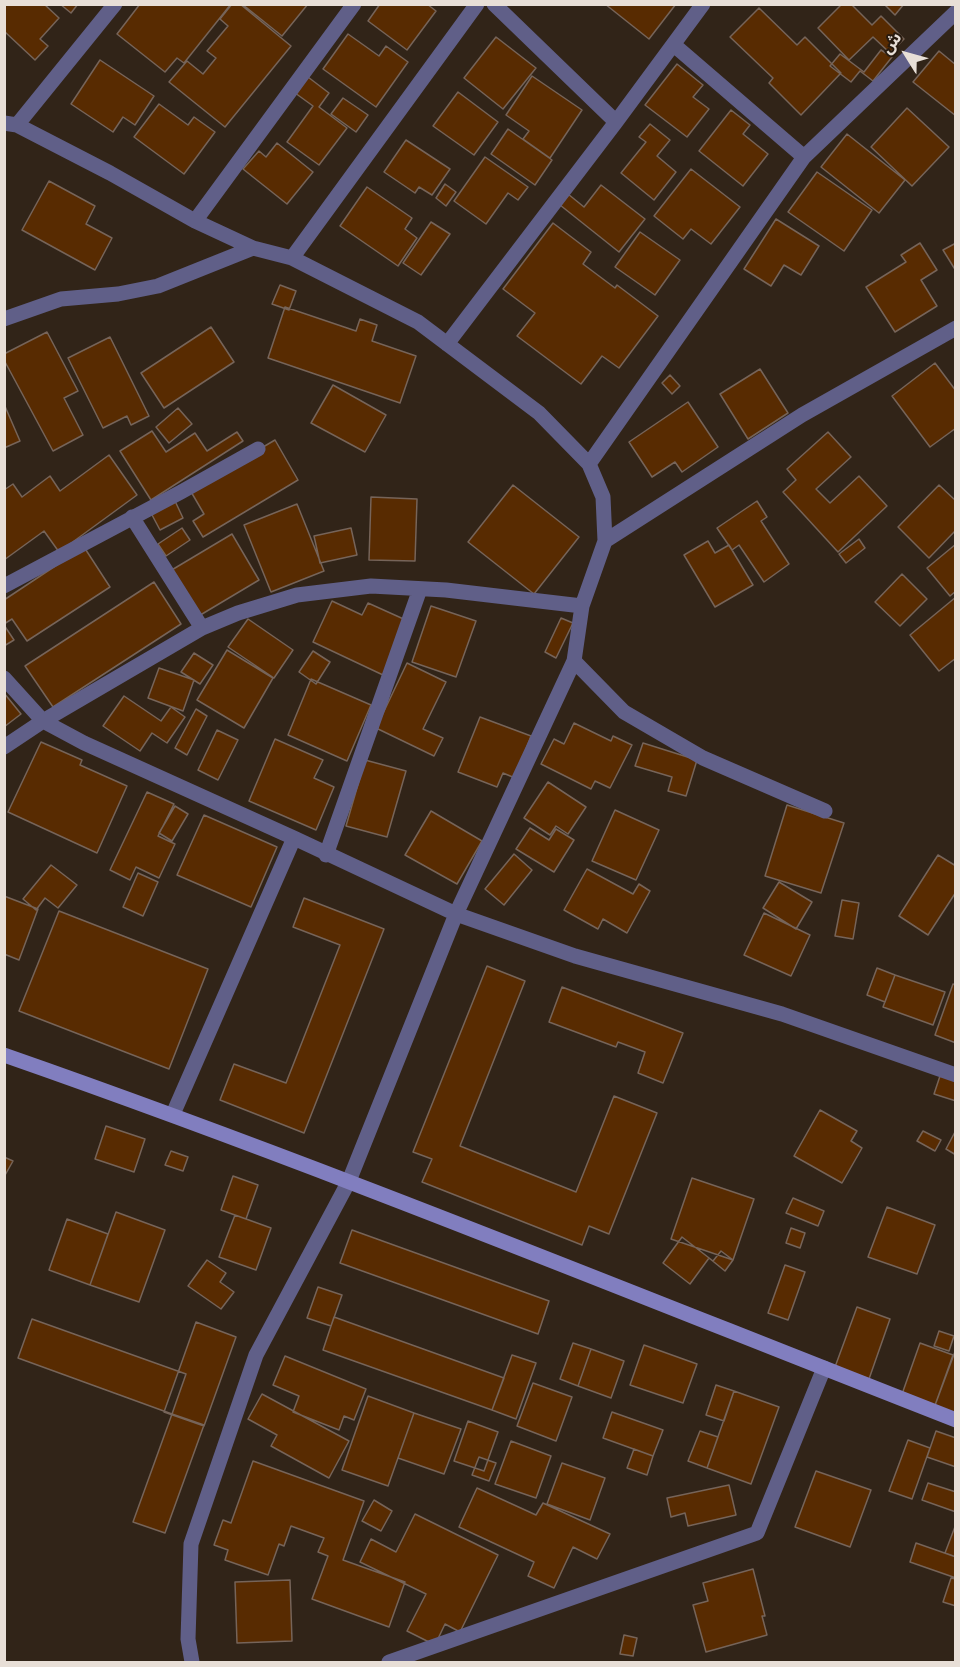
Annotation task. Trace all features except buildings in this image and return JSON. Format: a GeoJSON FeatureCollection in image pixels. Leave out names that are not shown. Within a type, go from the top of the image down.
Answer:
{"type":"FeatureCollection","features":[{"type":"Feature","properties":{"kind":"main road"},"geometry":{"type":"LineString","coordinates":[[4,1055],[173,1114],[349,1181],[956,1420]]}},
{"type":"Feature","properties":{"kind":"street"},"geometry":{"type":"LineString","coordinates":[[115,4],[11,124],[110,173],[195,221],[253,248],[292,258],[418,322],[539,413],[589,464],[603,497],[605,541],[582,606],[574,661],[456,914],[349,1181],[256,1355],[191,1544],[188,1639],[192,1662]]}},
{"type":"Feature","properties":{"kind":"street"},"geometry":{"type":"LineString","coordinates":[[195,221],[354,4]]}},
{"type":"Feature","properties":{"kind":"street"},"geometry":{"type":"LineString","coordinates":[[292,258],[477,4]]}},
{"type":"Feature","properties":{"kind":"street"},"geometry":{"type":"LineString","coordinates":[[494,4],[616,122]]}},
{"type":"Feature","properties":{"kind":"street"},"geometry":{"type":"LineString","coordinates":[[447,344],[703,4]]}},
{"type":"Feature","properties":{"kind":"street"},"geometry":{"type":"LineString","coordinates":[[589,464],[804,157],[956,12]]}},
{"type":"Feature","properties":{"kind":"street"},"geometry":{"type":"LineString","coordinates":[[674,45],[804,157]]}},
{"type":"Feature","properties":{"kind":"street"},"geometry":{"type":"LineString","coordinates":[[4,319],[61,300],[118,294],[158,286],[253,248]]}},
{"type":"Feature","properties":{"kind":"street"},"geometry":{"type":"LineString","coordinates":[[605,541],[802,415],[956,328]]}},
{"type":"Feature","properties":{"kind":"street"},"geometry":{"type":"LineString","coordinates":[[4,586],[258,449]]}},
{"type":"Feature","properties":{"kind":"street"},"geometry":{"type":"LineString","coordinates":[[132,517],[202,628]]}},
{"type":"Feature","properties":{"kind":"street"},"geometry":{"type":"LineString","coordinates":[[4,747],[202,628],[238,613],[297,595],[371,586],[582,606]]}},
{"type":"Feature","properties":{"kind":"street"},"geometry":{"type":"LineString","coordinates":[[326,855],[420,589]]}},
{"type":"Feature","properties":{"kind":"street"},"geometry":{"type":"LineString","coordinates":[[574,661],[624,712],[702,758],[825,812]]}},
{"type":"Feature","properties":{"kind":"street"},"geometry":{"type":"LineString","coordinates":[[4,678],[43,722],[456,914],[575,956],[782,1014],[956,1075]]}},
{"type":"Feature","properties":{"kind":"street"},"geometry":{"type":"LineString","coordinates":[[173,1114],[294,838]]}},
{"type":"Feature","properties":{"kind":"street"},"geometry":{"type":"LineString","coordinates":[[389,1662],[757,1533],[824,1368]]}}]}
